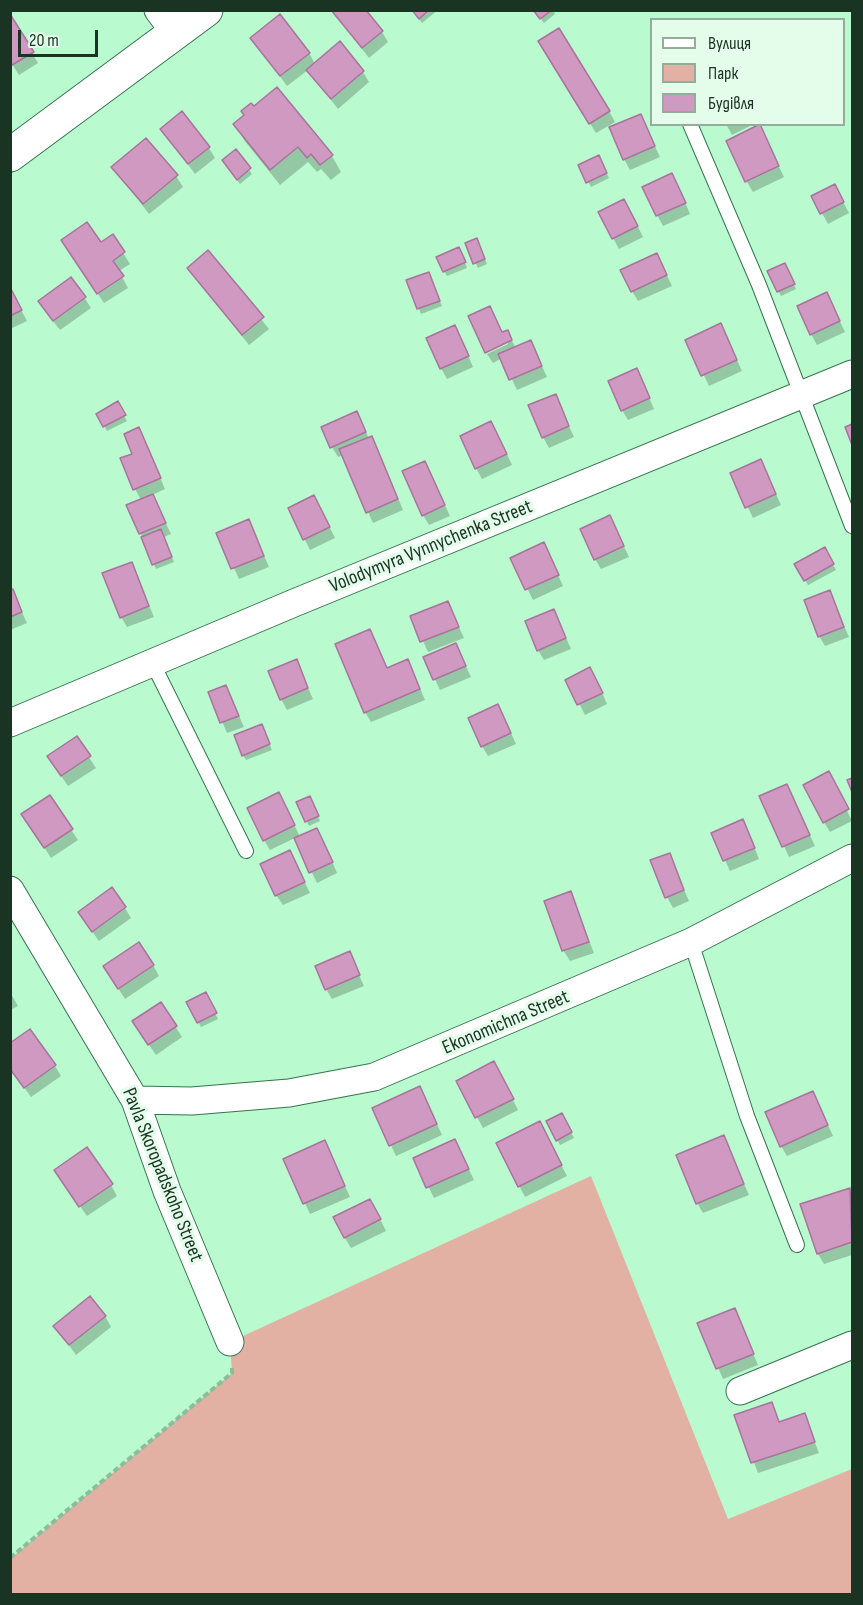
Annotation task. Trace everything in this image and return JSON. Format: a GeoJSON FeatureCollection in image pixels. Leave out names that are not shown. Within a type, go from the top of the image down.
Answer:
{"type":"FeatureCollection","features":[{"type":"Feature","properties":{"kind":"street"},"geometry":{"type":"LineString","coordinates":[[10,155],[167,22],[206,10]]}},
{"type":"Feature","properties":{"kind":"street","name":"Volodymyra Vynnychenka Street"},"geometry":{"type":"LineString","coordinates":[[10,723],[152,662],[852,374]]}},
{"type":"Feature","properties":{"kind":"street","name":"Ekonomichna Street"},"geometry":{"type":"LineString","coordinates":[[135,1100],[192,1101],[290,1093],[374,1077],[692,942],[852,858]]}},
{"type":"Feature","properties":{"kind":"street","name":"Pavla Skoropadskoho Street"},"geometry":{"type":"LineString","coordinates":[[10,890],[135,1100],[167,1191],[230,1342]]}},
{"type":"Feature","properties":{"kind":"street"},"geometry":{"type":"LineString","coordinates":[[740,1391],[852,1345]]}},
{"type":"Feature","properties":{"kind":"lane"},"geometry":{"type":"LineString","coordinates":[[691,126],[802,395],[852,526]]}},
{"type":"Feature","properties":{"kind":"lane"},"geometry":{"type":"LineString","coordinates":[[152,662],[246,851]]}},
{"type":"Feature","properties":{"kind":"lane"},"geometry":{"type":"LineString","coordinates":[[692,942],[747,1116],[797,1245]]}},
{"type":"Feature","properties":{"kind":"path"},"geometry":{"type":"LineString","coordinates":[[10,1558],[232,1373],[230,1342]]}},
{"type":"Feature","properties":{"kind":"green space"},"geometry":{"type":"Polygon","coordinates":[[[591,1176],[728,1519],[852,1469],[852,1594],[11,1594],[11,1558],[232,1373],[230,1342],[591,1176]]]}},
{"type":"Feature","properties":{"kind":"building"},"geometry":{"type":"Polygon","coordinates":[[[331,10],[366,10],[383,31],[362,48],[331,10]]]}},
{"type":"Feature","properties":{"kind":"building"},"geometry":{"type":"Polygon","coordinates":[[[412,10],[429,10],[419,19],[412,10]]]}},
{"type":"Feature","properties":{"kind":"building"},"geometry":{"type":"Polygon","coordinates":[[[533,10],[552,10],[540,19],[533,10]]]}},
{"type":"Feature","properties":{"kind":"building"},"geometry":{"type":"Polygon","coordinates":[[[10,14],[34,52],[12,65],[10,63],[10,14]]]}},
{"type":"Feature","properties":{"kind":"building"},"geometry":{"type":"Polygon","coordinates":[[[280,14],[310,53],[280,76],[250,38],[280,14]]]}},
{"type":"Feature","properties":{"kind":"building"},"geometry":{"type":"Polygon","coordinates":[[[559,28],[610,111],[589,124],[538,41],[559,28]]]}},
{"type":"Feature","properties":{"kind":"building"},"geometry":{"type":"Polygon","coordinates":[[[340,41],[364,71],[331,99],[306,70],[340,41]]]}},
{"type":"Feature","properties":{"kind":"building"},"geometry":{"type":"Polygon","coordinates":[[[277,87],[333,155],[320,165],[311,154],[307,158],[298,147],[270,170],[233,124],[244,115],[241,111],[251,103],[254,106],[277,87]]]}},
{"type":"Feature","properties":{"kind":"building"},"geometry":{"type":"Polygon","coordinates":[[[182,111],[210,147],[188,164],[160,129],[182,111]]]}},
{"type":"Feature","properties":{"kind":"building"},"geometry":{"type":"Polygon","coordinates":[[[641,114],[655,146],[623,160],[609,127],[641,114]]]}},
{"type":"Feature","properties":{"kind":"building"},"geometry":{"type":"Polygon","coordinates":[[[756,126],[761,126],[779,166],[745,182],[726,141],[756,126]]]}},
{"type":"Feature","properties":{"kind":"building"},"geometry":{"type":"Polygon","coordinates":[[[146,138],[178,175],[143,204],[111,167],[146,138]]]}},
{"type":"Feature","properties":{"kind":"building"},"geometry":{"type":"Polygon","coordinates":[[[236,149],[251,168],[237,180],[222,160],[236,149]]]}},
{"type":"Feature","properties":{"kind":"building"},"geometry":{"type":"Polygon","coordinates":[[[599,155],[607,173],[586,183],[578,165],[599,155]]]}},
{"type":"Feature","properties":{"kind":"building"},"geometry":{"type":"Polygon","coordinates":[[[672,173],[686,203],[656,216],[642,187],[672,173]]]}},
{"type":"Feature","properties":{"kind":"building"},"geometry":{"type":"Polygon","coordinates":[[[835,184],[844,202],[820,214],[811,196],[835,184]]]}},
{"type":"Feature","properties":{"kind":"building"},"geometry":{"type":"Polygon","coordinates":[[[624,199],[638,226],[612,239],[598,212],[624,199]]]}},
{"type":"Feature","properties":{"kind":"building"},"geometry":{"type":"Polygon","coordinates":[[[87,222],[101,242],[113,234],[125,252],[113,261],[124,276],[97,294],[61,240],[87,222]]]}},
{"type":"Feature","properties":{"kind":"building"},"geometry":{"type":"Polygon","coordinates":[[[477,238],[485,259],[473,264],[465,243],[477,238]]]}},
{"type":"Feature","properties":{"kind":"building"},"geometry":{"type":"Polygon","coordinates":[[[459,247],[466,262],[443,272],[436,257],[459,247]]]}},
{"type":"Feature","properties":{"kind":"building"},"geometry":{"type":"Polygon","coordinates":[[[208,250],[264,317],[242,335],[187,268],[208,250]]]}},
{"type":"Feature","properties":{"kind":"building"},"geometry":{"type":"Polygon","coordinates":[[[657,253],[667,275],[631,292],[620,270],[657,253]]]}},
{"type":"Feature","properties":{"kind":"building"},"geometry":{"type":"Polygon","coordinates":[[[785,263],[795,284],[777,292],[767,271],[785,263]]]}},
{"type":"Feature","properties":{"kind":"building"},"geometry":{"type":"Polygon","coordinates":[[[429,272],[440,301],[417,309],[406,280],[429,272]]]}},
{"type":"Feature","properties":{"kind":"building"},"geometry":{"type":"Polygon","coordinates":[[[71,277],[86,297],[53,321],[38,301],[71,277]]]}},
{"type":"Feature","properties":{"kind":"building"},"geometry":{"type":"Polygon","coordinates":[[[10,287],[22,310],[10,316],[10,287]]]}},
{"type":"Feature","properties":{"kind":"building"},"geometry":{"type":"Polygon","coordinates":[[[827,292],[840,321],[810,335],[797,306],[827,292]]]}},
{"type":"Feature","properties":{"kind":"building"},"geometry":{"type":"Polygon","coordinates":[[[490,306],[502,332],[508,330],[512,340],[485,353],[468,316],[490,306]]]}},
{"type":"Feature","properties":{"kind":"building"},"geometry":{"type":"Polygon","coordinates":[[[721,323],[737,360],[701,376],[685,340],[721,323]]]}},
{"type":"Feature","properties":{"kind":"building"},"geometry":{"type":"Polygon","coordinates":[[[455,325],[469,356],[440,369],[426,338],[455,325]]]}},
{"type":"Feature","properties":{"kind":"building"},"geometry":{"type":"Polygon","coordinates":[[[531,340],[542,366],[509,380],[498,354],[531,340]]]}},
{"type":"Feature","properties":{"kind":"building"},"geometry":{"type":"Polygon","coordinates":[[[637,368],[650,398],[621,411],[608,381],[637,368]]]}},
{"type":"Feature","properties":{"kind":"building"},"geometry":{"type":"Polygon","coordinates":[[[556,394],[569,426],[542,438],[528,405],[556,394]]]}},
{"type":"Feature","properties":{"kind":"building"},"geometry":{"type":"Polygon","coordinates":[[[118,401],[126,415],[103,427],[96,414],[118,401]]]}},
{"type":"Feature","properties":{"kind":"building"},"geometry":{"type":"Polygon","coordinates":[[[357,411],[366,432],[330,448],[321,427],[357,411]]]}},
{"type":"Feature","properties":{"kind":"building"},"geometry":{"type":"Polygon","coordinates":[[[491,421],[507,454],[475,469],[460,436],[491,421]]]}},
{"type":"Feature","properties":{"kind":"building"},"geometry":{"type":"Polygon","coordinates":[[[852,424],[852,445],[845,427],[852,424]]]}},
{"type":"Feature","properties":{"kind":"building"},"geometry":{"type":"Polygon","coordinates":[[[139,427],[161,478],[133,490],[120,458],[132,454],[124,434],[139,427]]]}},
{"type":"Feature","properties":{"kind":"building"},"geometry":{"type":"Polygon","coordinates":[[[372,436],[398,499],[366,513],[339,449],[372,436]]]}},
{"type":"Feature","properties":{"kind":"building"},"geometry":{"type":"Polygon","coordinates":[[[761,459],[776,494],[745,508],[730,473],[761,459]]]}},
{"type":"Feature","properties":{"kind":"building"},"geometry":{"type":"Polygon","coordinates":[[[425,461],[445,505],[422,516],[402,471],[425,461]]]}},
{"type":"Feature","properties":{"kind":"building"},"geometry":{"type":"Polygon","coordinates":[[[153,494],[166,523],[139,534],[126,505],[153,494]]]}},
{"type":"Feature","properties":{"kind":"building"},"geometry":{"type":"Polygon","coordinates":[[[314,495],[330,527],[303,540],[288,508],[314,495]]]}},
{"type":"Feature","properties":{"kind":"building"},"geometry":{"type":"Polygon","coordinates":[[[610,515],[624,546],[594,560],[580,529],[610,515]]]}},
{"type":"Feature","properties":{"kind":"building"},"geometry":{"type":"Polygon","coordinates":[[[249,519],[264,556],[231,569],[216,533],[249,519]]]}},
{"type":"Feature","properties":{"kind":"building"},"geometry":{"type":"Polygon","coordinates":[[[161,529],[172,557],[152,565],[141,537],[161,529]]]}},
{"type":"Feature","properties":{"kind":"building"},"geometry":{"type":"Polygon","coordinates":[[[544,542],[559,575],[525,590],[510,558],[544,542]]]}},
{"type":"Feature","properties":{"kind":"building"},"geometry":{"type":"Polygon","coordinates":[[[825,547],[834,564],[804,581],[794,564],[825,547]]]}},
{"type":"Feature","properties":{"kind":"building"},"geometry":{"type":"Polygon","coordinates":[[[132,562],[149,606],[120,618],[102,573],[132,562]]]}},
{"type":"Feature","properties":{"kind":"building"},"geometry":{"type":"Polygon","coordinates":[[[13,589],[22,612],[10,617],[10,590],[13,589]]]}},
{"type":"Feature","properties":{"kind":"building"},"geometry":{"type":"Polygon","coordinates":[[[830,590],[844,627],[818,637],[804,600],[830,590]]]}},
{"type":"Feature","properties":{"kind":"building"},"geometry":{"type":"Polygon","coordinates":[[[448,601],[459,627],[420,642],[410,616],[448,601]]]}},
{"type":"Feature","properties":{"kind":"building"},"geometry":{"type":"Polygon","coordinates":[[[554,609],[566,638],[537,651],[525,621],[554,609]]]}},
{"type":"Feature","properties":{"kind":"building"},"geometry":{"type":"Polygon","coordinates":[[[370,629],[387,668],[408,659],[420,689],[364,713],[335,644],[370,629]]]}},
{"type":"Feature","properties":{"kind":"building"},"geometry":{"type":"Polygon","coordinates":[[[456,643],[466,666],[433,680],[423,657],[456,643]]]}},
{"type":"Feature","properties":{"kind":"building"},"geometry":{"type":"Polygon","coordinates":[[[297,659],[308,688],[280,700],[268,671],[297,659]]]}},
{"type":"Feature","properties":{"kind":"building"},"geometry":{"type":"Polygon","coordinates":[[[590,667],[603,693],[577,705],[565,680],[590,667]]]}},
{"type":"Feature","properties":{"kind":"building"},"geometry":{"type":"Polygon","coordinates":[[[226,685],[239,716],[220,723],[208,692],[226,685]]]}},
{"type":"Feature","properties":{"kind":"building"},"geometry":{"type":"Polygon","coordinates":[[[498,704],[511,733],[481,747],[468,718],[498,704]]]}},
{"type":"Feature","properties":{"kind":"building"},"geometry":{"type":"Polygon","coordinates":[[[262,724],[270,744],[242,756],[234,735],[262,724]]]}},
{"type":"Feature","properties":{"kind":"building"},"geometry":{"type":"Polygon","coordinates":[[[77,736],[91,756],[61,776],[47,756],[77,736]]]}},
{"type":"Feature","properties":{"kind":"building"},"geometry":{"type":"Polygon","coordinates":[[[829,771],[849,809],[823,823],[803,785],[829,771]]]}},
{"type":"Feature","properties":{"kind":"building"},"geometry":{"type":"Polygon","coordinates":[[[852,778],[852,792],[847,780],[852,778]]]}},
{"type":"Feature","properties":{"kind":"building"},"geometry":{"type":"Polygon","coordinates":[[[787,784],[810,835],[782,847],[759,796],[787,784]]]}},
{"type":"Feature","properties":{"kind":"building"},"geometry":{"type":"Polygon","coordinates":[[[279,792],[295,825],[263,841],[247,808],[279,792]]]}},
{"type":"Feature","properties":{"kind":"building"},"geometry":{"type":"Polygon","coordinates":[[[50,795],[73,829],[44,848],[21,814],[50,795]]]}},
{"type":"Feature","properties":{"kind":"building"},"geometry":{"type":"Polygon","coordinates":[[[310,796],[319,816],[305,822],[296,802],[310,796]]]}},
{"type":"Feature","properties":{"kind":"building"},"geometry":{"type":"Polygon","coordinates":[[[743,819],[755,848],[723,861],[711,833],[743,819]]]}},
{"type":"Feature","properties":{"kind":"building"},"geometry":{"type":"Polygon","coordinates":[[[317,828],[333,862],[309,873],[294,838],[317,828]]]}},
{"type":"Feature","properties":{"kind":"building"},"geometry":{"type":"Polygon","coordinates":[[[290,850],[305,882],[275,896],[260,864],[290,850]]]}},
{"type":"Feature","properties":{"kind":"building"},"geometry":{"type":"Polygon","coordinates":[[[670,853],[684,890],[665,898],[650,860],[670,853]]]}},
{"type":"Feature","properties":{"kind":"building"},"geometry":{"type":"Polygon","coordinates":[[[112,887],[126,907],[92,932],[78,912],[112,887]]]}},
{"type":"Feature","properties":{"kind":"building"},"geometry":{"type":"Polygon","coordinates":[[[571,891],[589,942],[562,951],[544,901],[571,891]]]}},
{"type":"Feature","properties":{"kind":"building"},"geometry":{"type":"Polygon","coordinates":[[[139,942],[154,965],[118,989],[103,966],[139,942]]]}},
{"type":"Feature","properties":{"kind":"building"},"geometry":{"type":"Polygon","coordinates":[[[350,951],[360,975],[325,990],[315,966],[350,951]]]}},
{"type":"Feature","properties":{"kind":"building"},"geometry":{"type":"Polygon","coordinates":[[[206,992],[217,1013],[197,1023],[186,1002],[206,992]]]}},
{"type":"Feature","properties":{"kind":"building"},"geometry":{"type":"Polygon","coordinates":[[[161,1002],[177,1026],[148,1045],[132,1021],[161,1002]]]}},
{"type":"Feature","properties":{"kind":"building"},"geometry":{"type":"Polygon","coordinates":[[[30,1029],[56,1065],[24,1088],[10,1069],[10,1043],[30,1029]]]}},
{"type":"Feature","properties":{"kind":"building"},"geometry":{"type":"Polygon","coordinates":[[[494,1061],[514,1099],[475,1118],[456,1081],[494,1061]]]}},
{"type":"Feature","properties":{"kind":"building"},"geometry":{"type":"Polygon","coordinates":[[[420,1086],[437,1124],[389,1146],[372,1108],[420,1086]]]}},
{"type":"Feature","properties":{"kind":"building"},"geometry":{"type":"Polygon","coordinates":[[[813,1091],[828,1125],[780,1147],[765,1112],[813,1091]]]}},
{"type":"Feature","properties":{"kind":"building"},"geometry":{"type":"Polygon","coordinates":[[[562,1113],[572,1132],[556,1141],[546,1121],[562,1113]]]}},
{"type":"Feature","properties":{"kind":"building"},"geometry":{"type":"Polygon","coordinates":[[[540,1121],[562,1165],[518,1187],[496,1143],[540,1121]]]}},
{"type":"Feature","properties":{"kind":"building"},"geometry":{"type":"Polygon","coordinates":[[[724,1135],[744,1184],[696,1204],[676,1155],[724,1135]]]}},
{"type":"Feature","properties":{"kind":"building"},"geometry":{"type":"Polygon","coordinates":[[[455,1139],[469,1169],[426,1188],[413,1158],[455,1139]]]}},
{"type":"Feature","properties":{"kind":"building"},"geometry":{"type":"Polygon","coordinates":[[[325,1140],[345,1186],[303,1204],[283,1159],[325,1140]]]}},
{"type":"Feature","properties":{"kind":"building"},"geometry":{"type":"Polygon","coordinates":[[[87,1147],[113,1184],[79,1207],[54,1170],[87,1147]]]}},
{"type":"Feature","properties":{"kind":"building"},"geometry":{"type":"Polygon","coordinates":[[[850,1188],[852,1242],[817,1254],[800,1204],[850,1188]]]}},
{"type":"Feature","properties":{"kind":"building"},"geometry":{"type":"Polygon","coordinates":[[[370,1199],[381,1219],[344,1238],[333,1217],[370,1199]]]}},
{"type":"Feature","properties":{"kind":"building"},"geometry":{"type":"Polygon","coordinates":[[[90,1296],[106,1316],[69,1345],[53,1326],[90,1296]]]}},
{"type":"Feature","properties":{"kind":"building"},"geometry":{"type":"Polygon","coordinates":[[[735,1308],[754,1354],[716,1369],[697,1323],[735,1308]]]}},
{"type":"Feature","properties":{"kind":"building"},"geometry":{"type":"Polygon","coordinates":[[[772,1402],[779,1422],[805,1413],[815,1442],[751,1463],[734,1415],[772,1402]]]}}]}
